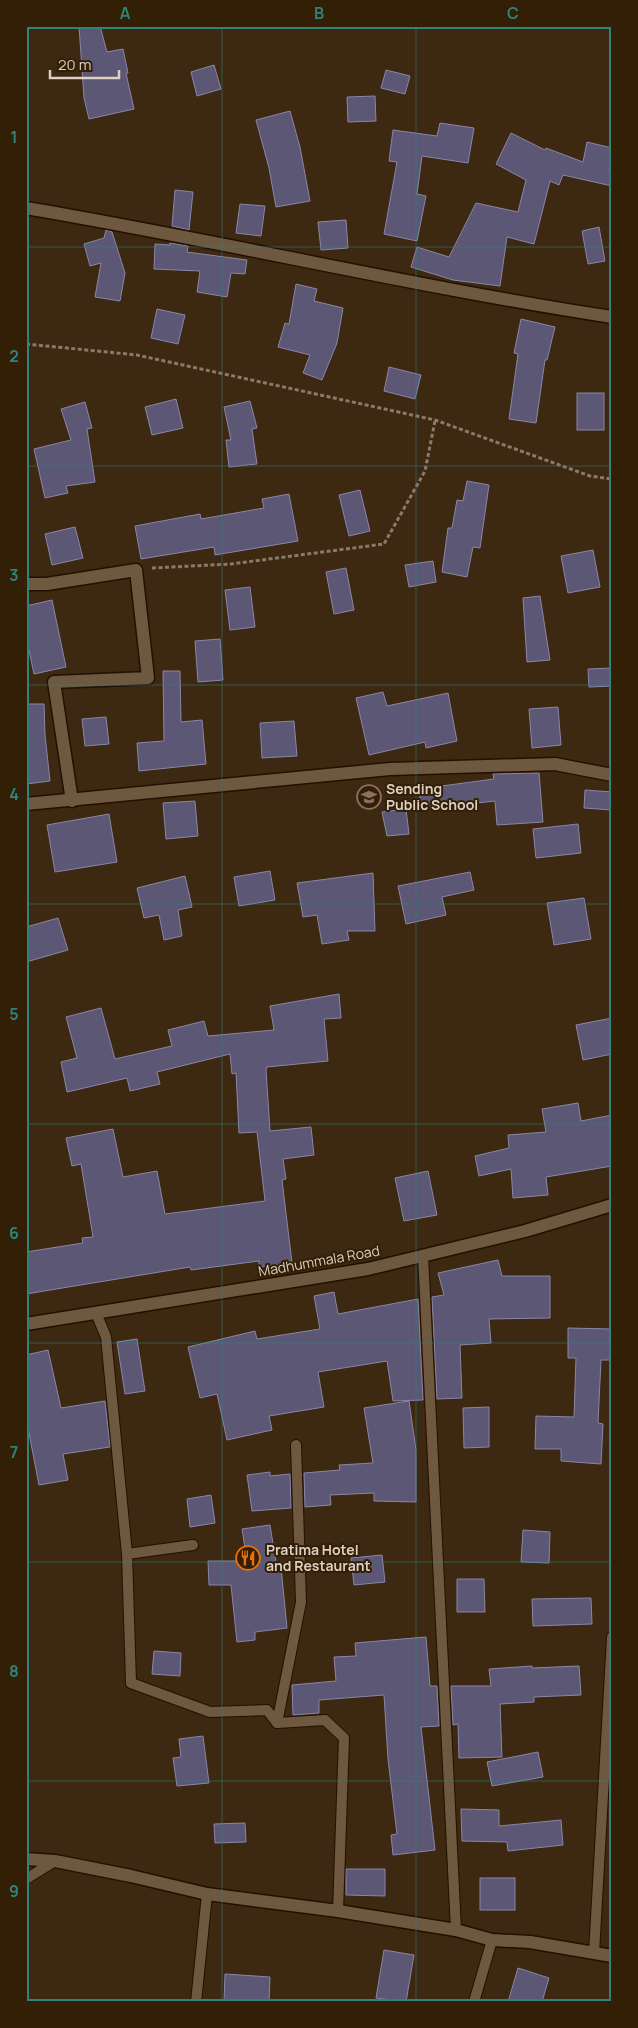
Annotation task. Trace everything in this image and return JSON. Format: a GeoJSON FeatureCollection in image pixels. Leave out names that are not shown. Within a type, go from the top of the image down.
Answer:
{"type":"FeatureCollection","features":[{"type":"Feature","properties":{"kind":"street"},"geometry":{"type":"LineString","coordinates":[[26,208],[128,225],[499,300],[612,317]]}},
{"type":"Feature","properties":{"kind":"street"},"geometry":{"type":"LineString","coordinates":[[26,584],[47,584],[136,570],[148,678],[54,682],[72,801]]}},
{"type":"Feature","properties":{"kind":"street"},"geometry":{"type":"LineString","coordinates":[[26,804],[390,769],[555,764],[612,775]]}},
{"type":"Feature","properties":{"kind":"street","name":"Madhummala Road"},"geometry":{"type":"LineString","coordinates":[[26,1324],[368,1269],[525,1232],[612,1205]]}},
{"type":"Feature","properties":{"kind":"street"},"geometry":{"type":"LineString","coordinates":[[26,1860],[55,1861],[131,1876],[206,1894],[456,1930],[492,1940],[530,1942],[612,1956]]}},
{"type":"Feature","properties":{"kind":"lane"},"geometry":{"type":"LineString","coordinates":[[424,1256],[456,1930]]}},
{"type":"Feature","properties":{"kind":"lane"},"geometry":{"type":"LineString","coordinates":[[96,1313],[106,1337],[127,1554],[131,1683],[210,1712],[267,1710],[277,1723]]}},
{"type":"Feature","properties":{"kind":"lane"},"geometry":{"type":"LineString","coordinates":[[277,1723],[301,1602],[296,1445]]}},
{"type":"Feature","properties":{"kind":"lane"},"geometry":{"type":"LineString","coordinates":[[127,1554],[193,1545]]}},
{"type":"Feature","properties":{"kind":"lane"},"geometry":{"type":"LineString","coordinates":[[594,1953],[612,1637]]}},
{"type":"Feature","properties":{"kind":"lane"},"geometry":{"type":"LineString","coordinates":[[277,1723],[325,1720],[344,1738],[338,1912]]}},
{"type":"Feature","properties":{"kind":"lane"},"geometry":{"type":"LineString","coordinates":[[26,1879],[55,1861]]}},
{"type":"Feature","properties":{"kind":"lane"},"geometry":{"type":"LineString","coordinates":[[196,2002],[206,1894]]}},
{"type":"Feature","properties":{"kind":"lane"},"geometry":{"type":"LineString","coordinates":[[474,2002],[492,1940]]}},
{"type":"Feature","properties":{"kind":"path"},"geometry":{"type":"LineString","coordinates":[[26,344],[137,355],[435,420],[590,476],[612,479]]}},
{"type":"Feature","properties":{"kind":"path"},"geometry":{"type":"LineString","coordinates":[[136,570],[231,564],[384,544],[425,472],[435,420]]}},
{"type":"Feature","properties":{"kind":"building"},"geometry":{"type":"Polygon","coordinates":[[[79,26],[100,26],[107,52],[123,49],[134,109],[89,119],[84,98],[79,26]]]}},
{"type":"Feature","properties":{"kind":"building"},"geometry":{"type":"Polygon","coordinates":[[[214,65],[221,89],[197,96],[191,72],[214,65]]]}},
{"type":"Feature","properties":{"kind":"building"},"geometry":{"type":"Polygon","coordinates":[[[386,70],[410,76],[405,94],[381,88],[386,70]]]}},
{"type":"Feature","properties":{"kind":"building"},"geometry":{"type":"Polygon","coordinates":[[[375,96],[376,121],[348,122],[347,97],[375,96]]]}},
{"type":"Feature","properties":{"kind":"building"},"geometry":{"type":"Polygon","coordinates":[[[290,111],[300,147],[310,201],[276,207],[269,168],[256,120],[290,111]]]}},
{"type":"Feature","properties":{"kind":"building"},"geometry":{"type":"Polygon","coordinates":[[[440,123],[474,128],[468,163],[422,156],[417,194],[426,196],[417,241],[384,234],[397,162],[389,161],[393,130],[437,136],[440,123]]]}},
{"type":"Feature","properties":{"kind":"building"},"geometry":{"type":"Polygon","coordinates":[[[511,133],[545,150],[546,148],[583,162],[587,142],[612,148],[609,172],[612,173],[612,186],[563,175],[559,185],[550,181],[534,244],[507,237],[500,286],[453,280],[411,267],[417,247],[449,257],[476,203],[518,212],[526,180],[496,164],[511,133]]]}},
{"type":"Feature","properties":{"kind":"building"},"geometry":{"type":"Polygon","coordinates":[[[175,190],[193,192],[189,230],[172,226],[175,190]]]}},
{"type":"Feature","properties":{"kind":"building"},"geometry":{"type":"Polygon","coordinates":[[[240,204],[265,206],[261,236],[236,233],[240,204]]]}},
{"type":"Feature","properties":{"kind":"building"},"geometry":{"type":"Polygon","coordinates":[[[346,220],[348,248],[321,250],[318,222],[346,220]]]}},
{"type":"Feature","properties":{"kind":"building"},"geometry":{"type":"Polygon","coordinates":[[[599,227],[605,261],[588,264],[582,231],[599,227]]]}},
{"type":"Feature","properties":{"kind":"building"},"geometry":{"type":"Polygon","coordinates":[[[106,230],[112,232],[125,273],[120,301],[95,297],[101,263],[90,266],[84,244],[104,238],[106,230]]]}},
{"type":"Feature","properties":{"kind":"building"},"geometry":{"type":"Polygon","coordinates":[[[170,243],[188,246],[187,252],[247,260],[245,274],[231,273],[227,297],[197,292],[200,271],[154,269],[155,244],[170,245],[170,243]]]}},
{"type":"Feature","properties":{"kind":"building"},"geometry":{"type":"Polygon","coordinates":[[[296,284],[317,289],[314,301],[343,308],[337,343],[322,380],[303,373],[310,355],[278,347],[285,323],[289,324],[296,284]]]}},
{"type":"Feature","properties":{"kind":"building"},"geometry":{"type":"Polygon","coordinates":[[[157,309],[185,315],[178,344],[151,338],[157,309]]]}},
{"type":"Feature","properties":{"kind":"building"},"geometry":{"type":"Polygon","coordinates":[[[521,319],[555,327],[547,360],[545,360],[536,423],[509,419],[518,354],[514,353],[521,319]]]}},
{"type":"Feature","properties":{"kind":"building"},"geometry":{"type":"Polygon","coordinates":[[[389,367],[421,375],[415,399],[384,391],[389,367]]]}},
{"type":"Feature","properties":{"kind":"building"},"geometry":{"type":"Polygon","coordinates":[[[577,393],[604,393],[604,430],[577,430],[577,393]]]}},
{"type":"Feature","properties":{"kind":"building"},"geometry":{"type":"Polygon","coordinates":[[[176,399],[183,428],[152,435],[145,407],[176,399]]]}},
{"type":"Feature","properties":{"kind":"building"},"geometry":{"type":"Polygon","coordinates":[[[250,401],[257,428],[252,429],[257,464],[229,467],[226,440],[231,440],[224,407],[250,401]]]}},
{"type":"Feature","properties":{"kind":"building"},"geometry":{"type":"Polygon","coordinates":[[[85,402],[92,428],[87,429],[95,482],[66,486],[68,493],[45,498],[34,449],[71,440],[61,409],[85,402]]]}},
{"type":"Feature","properties":{"kind":"building"},"geometry":{"type":"Polygon","coordinates":[[[467,481],[489,485],[480,548],[473,547],[467,577],[442,572],[448,528],[452,528],[457,500],[463,501],[467,481]]]}},
{"type":"Feature","properties":{"kind":"building"},"geometry":{"type":"Polygon","coordinates":[[[360,490],[370,531],[349,536],[339,495],[360,490]]]}},
{"type":"Feature","properties":{"kind":"building"},"geometry":{"type":"Polygon","coordinates":[[[289,494],[298,541],[215,555],[214,547],[141,559],[135,526],[200,514],[201,519],[264,508],[262,499],[289,494]]]}},
{"type":"Feature","properties":{"kind":"building"},"geometry":{"type":"Polygon","coordinates":[[[75,527],[83,558],[52,565],[45,534],[75,527]]]}},
{"type":"Feature","properties":{"kind":"building"},"geometry":{"type":"Polygon","coordinates":[[[593,550],[600,587],[568,593],[561,556],[593,550]]]}},
{"type":"Feature","properties":{"kind":"building"},"geometry":{"type":"Polygon","coordinates":[[[433,561],[436,582],[409,587],[405,565],[433,561]]]}},
{"type":"Feature","properties":{"kind":"building"},"geometry":{"type":"Polygon","coordinates":[[[346,568],[354,610],[334,614],[326,572],[346,568]]]}},
{"type":"Feature","properties":{"kind":"building"},"geometry":{"type":"Polygon","coordinates":[[[250,587],[255,627],[230,630],[225,590],[250,587]]]}},
{"type":"Feature","properties":{"kind":"building"},"geometry":{"type":"Polygon","coordinates":[[[540,596],[550,660],[527,662],[523,598],[540,596]]]}},
{"type":"Feature","properties":{"kind":"building"},"geometry":{"type":"Polygon","coordinates":[[[52,600],[66,667],[34,674],[26,636],[26,606],[52,600]]]}},
{"type":"Feature","properties":{"kind":"building"},"geometry":{"type":"Polygon","coordinates":[[[220,639],[223,680],[198,682],[195,641],[220,639]]]}},
{"type":"Feature","properties":{"kind":"building"},"geometry":{"type":"Polygon","coordinates":[[[612,668],[612,686],[589,687],[588,669],[612,668]]]}},
{"type":"Feature","properties":{"kind":"building"},"geometry":{"type":"Polygon","coordinates":[[[163,671],[180,671],[181,722],[202,720],[206,764],[139,771],[137,743],[164,741],[163,671]]]}},
{"type":"Feature","properties":{"kind":"building"},"geometry":{"type":"Polygon","coordinates":[[[383,692],[387,706],[448,693],[457,741],[426,748],[425,742],[369,755],[356,698],[383,692]]]}},
{"type":"Feature","properties":{"kind":"building"},"geometry":{"type":"Polygon","coordinates":[[[26,704],[44,704],[50,781],[26,784],[26,704]]]}},
{"type":"Feature","properties":{"kind":"building"},"geometry":{"type":"Polygon","coordinates":[[[558,707],[561,745],[532,748],[529,709],[558,707]]]}},
{"type":"Feature","properties":{"kind":"building"},"geometry":{"type":"Polygon","coordinates":[[[106,717],[109,744],[85,746],[82,719],[106,717]]]}},
{"type":"Feature","properties":{"kind":"building"},"geometry":{"type":"Polygon","coordinates":[[[294,721],[297,756],[262,758],[260,723],[294,721]]]}},
{"type":"Feature","properties":{"kind":"building"},"geometry":{"type":"Polygon","coordinates":[[[539,773],[543,822],[497,825],[495,801],[421,809],[419,789],[494,779],[493,774],[539,773]]]}},
{"type":"Feature","properties":{"kind":"building"},"geometry":{"type":"Polygon","coordinates":[[[585,790],[612,792],[612,810],[584,808],[585,790]]]}},
{"type":"Feature","properties":{"kind":"building"},"geometry":{"type":"Polygon","coordinates":[[[195,801],[198,836],[166,839],[163,803],[195,801]]]}},
{"type":"Feature","properties":{"kind":"building"},"geometry":{"type":"Polygon","coordinates":[[[406,809],[409,834],[387,836],[382,812],[406,809]]]}},
{"type":"Feature","properties":{"kind":"building"},"geometry":{"type":"Polygon","coordinates":[[[109,814],[117,862],[55,872],[47,825],[109,814]]]}},
{"type":"Feature","properties":{"kind":"building"},"geometry":{"type":"Polygon","coordinates":[[[578,824],[581,853],[536,858],[533,829],[578,824]]]}},
{"type":"Feature","properties":{"kind":"building"},"geometry":{"type":"Polygon","coordinates":[[[270,871],[275,900],[239,906],[234,877],[270,871]]]}},
{"type":"Feature","properties":{"kind":"building"},"geometry":{"type":"Polygon","coordinates":[[[470,872],[474,890],[442,897],[446,915],[406,924],[398,886],[470,872]]]}},
{"type":"Feature","properties":{"kind":"building"},"geometry":{"type":"Polygon","coordinates":[[[373,873],[375,931],[347,931],[349,940],[322,944],[317,915],[303,917],[297,883],[373,873]]]}},
{"type":"Feature","properties":{"kind":"building"},"geometry":{"type":"Polygon","coordinates":[[[185,876],[192,907],[178,910],[182,936],[164,940],[159,915],[144,918],[137,888],[185,876]]]}},
{"type":"Feature","properties":{"kind":"building"},"geometry":{"type":"Polygon","coordinates":[[[584,898],[591,939],[554,945],[547,903],[584,898]]]}},
{"type":"Feature","properties":{"kind":"building"},"geometry":{"type":"Polygon","coordinates":[[[58,918],[68,950],[26,962],[26,927],[58,918]]]}},
{"type":"Feature","properties":{"kind":"building"},"geometry":{"type":"Polygon","coordinates":[[[339,994],[341,1018],[324,1019],[328,1061],[267,1067],[266,1070],[270,1131],[311,1127],[314,1155],[283,1159],[286,1179],[282,1180],[292,1263],[259,1267],[259,1261],[191,1270],[190,1267],[26,1294],[26,1252],[83,1243],[82,1238],[93,1237],[81,1164],[72,1166],[66,1138],[113,1129],[123,1177],[157,1171],[165,1214],[265,1201],[257,1132],[239,1133],[236,1073],[232,1074],[230,1054],[157,1072],[160,1084],[130,1091],[127,1078],[67,1092],[61,1062],[77,1058],[66,1017],[101,1008],[115,1059],[172,1046],[168,1030],[204,1021],[208,1036],[274,1030],[270,1006],[339,994]]]}},
{"type":"Feature","properties":{"kind":"building"},"geometry":{"type":"Polygon","coordinates":[[[612,1018],[612,1054],[583,1060],[576,1025],[612,1018]]]}},
{"type":"Feature","properties":{"kind":"building"},"geometry":{"type":"Polygon","coordinates":[[[578,1103],[581,1121],[612,1115],[612,1166],[546,1177],[548,1195],[513,1198],[511,1169],[479,1176],[475,1156],[509,1148],[508,1135],[546,1132],[542,1109],[578,1103]]]}},
{"type":"Feature","properties":{"kind":"building"},"geometry":{"type":"Polygon","coordinates":[[[428,1171],[437,1215],[404,1221],[395,1178],[428,1171]]]}},
{"type":"Feature","properties":{"kind":"building"},"geometry":{"type":"Polygon","coordinates":[[[498,1260],[502,1276],[550,1276],[550,1318],[489,1319],[491,1343],[460,1345],[462,1398],[437,1399],[432,1297],[444,1295],[438,1273],[498,1260]]]}},
{"type":"Feature","properties":{"kind":"building"},"geometry":{"type":"Polygon","coordinates":[[[334,1292],[338,1314],[418,1299],[423,1400],[393,1401],[387,1361],[318,1372],[324,1407],[269,1416],[272,1430],[227,1440],[217,1394],[200,1398],[188,1347],[255,1331],[257,1339],[320,1329],[314,1296],[334,1292]]]}},
{"type":"Feature","properties":{"kind":"building"},"geometry":{"type":"Polygon","coordinates":[[[568,1328],[612,1329],[612,1360],[601,1360],[598,1423],[603,1424],[601,1464],[561,1461],[561,1449],[535,1449],[536,1416],[574,1417],[576,1358],[568,1358],[568,1328]]]}},
{"type":"Feature","properties":{"kind":"building"},"geometry":{"type":"Polygon","coordinates":[[[137,1339],[145,1391],[125,1394],[117,1342],[137,1339]]]}},
{"type":"Feature","properties":{"kind":"building"},"geometry":{"type":"Polygon","coordinates":[[[48,1350],[61,1408],[105,1401],[110,1447],[63,1454],[68,1480],[39,1485],[28,1428],[26,1428],[26,1355],[48,1350]]]}},
{"type":"Feature","properties":{"kind":"building"},"geometry":{"type":"Polygon","coordinates":[[[409,1401],[416,1450],[416,1502],[374,1501],[374,1493],[330,1495],[331,1505],[305,1507],[304,1473],[340,1470],[339,1465],[373,1463],[364,1408],[409,1401]]]}},
{"type":"Feature","properties":{"kind":"building"},"geometry":{"type":"Polygon","coordinates":[[[489,1407],[489,1447],[464,1448],[463,1408],[489,1407]]]}},
{"type":"Feature","properties":{"kind":"building"},"geometry":{"type":"Polygon","coordinates":[[[270,1472],[270,1476],[290,1474],[291,1508],[252,1511],[247,1475],[270,1472]]]}},
{"type":"Feature","properties":{"kind":"building"},"geometry":{"type":"Polygon","coordinates":[[[211,1495],[215,1523],[190,1527],[187,1499],[211,1495]]]}},
{"type":"Feature","properties":{"kind":"building"},"geometry":{"type":"Polygon","coordinates":[[[270,1525],[277,1568],[281,1567],[287,1628],[255,1632],[255,1640],[237,1642],[231,1585],[209,1585],[208,1561],[247,1561],[242,1529],[270,1525]]]}},
{"type":"Feature","properties":{"kind":"building"},"geometry":{"type":"Polygon","coordinates":[[[523,1530],[550,1532],[549,1563],[521,1562],[523,1530]]]}},
{"type":"Feature","properties":{"kind":"building"},"geometry":{"type":"Polygon","coordinates":[[[382,1555],[385,1582],[354,1585],[351,1558],[382,1555]]]}},
{"type":"Feature","properties":{"kind":"building"},"geometry":{"type":"Polygon","coordinates":[[[457,1579],[484,1579],[485,1612],[457,1612],[457,1579]]]}},
{"type":"Feature","properties":{"kind":"building"},"geometry":{"type":"Polygon","coordinates":[[[591,1598],[592,1624],[533,1626],[532,1599],[591,1598]]]}},
{"type":"Feature","properties":{"kind":"building"},"geometry":{"type":"Polygon","coordinates":[[[426,1637],[430,1686],[437,1686],[439,1726],[421,1727],[435,1850],[393,1855],[391,1835],[397,1834],[388,1759],[384,1695],[319,1700],[319,1713],[293,1715],[292,1685],[336,1681],[334,1657],[356,1656],[355,1643],[426,1637]]]}},
{"type":"Feature","properties":{"kind":"building"},"geometry":{"type":"Polygon","coordinates":[[[154,1651],[181,1653],[180,1676],[152,1674],[154,1651]]]}},
{"type":"Feature","properties":{"kind":"building"},"geometry":{"type":"Polygon","coordinates":[[[532,1666],[532,1668],[579,1666],[581,1695],[534,1697],[534,1702],[500,1704],[502,1757],[459,1758],[458,1724],[453,1725],[451,1686],[491,1686],[489,1669],[532,1666]]]}},
{"type":"Feature","properties":{"kind":"building"},"geometry":{"type":"Polygon","coordinates":[[[203,1736],[209,1783],[177,1786],[173,1758],[181,1757],[179,1739],[203,1736]]]}},
{"type":"Feature","properties":{"kind":"building"},"geometry":{"type":"Polygon","coordinates":[[[538,1752],[543,1777],[492,1786],[487,1762],[538,1752]]]}},
{"type":"Feature","properties":{"kind":"building"},"geometry":{"type":"Polygon","coordinates":[[[461,1809],[499,1810],[499,1826],[561,1820],[563,1845],[508,1851],[507,1842],[462,1841],[461,1809]]]}},
{"type":"Feature","properties":{"kind":"building"},"geometry":{"type":"Polygon","coordinates":[[[245,1823],[246,1842],[215,1843],[214,1824],[245,1823]]]}},
{"type":"Feature","properties":{"kind":"building"},"geometry":{"type":"Polygon","coordinates":[[[346,1869],[385,1869],[385,1896],[346,1895],[346,1869]]]}},
{"type":"Feature","properties":{"kind":"building"},"geometry":{"type":"Polygon","coordinates":[[[480,1878],[515,1878],[515,1910],[480,1910],[480,1878]]]}},
{"type":"Feature","properties":{"kind":"building"},"geometry":{"type":"Polygon","coordinates":[[[384,1950],[414,1955],[406,2002],[376,1998],[384,1950]]]}},
{"type":"Feature","properties":{"kind":"building"},"geometry":{"type":"Polygon","coordinates":[[[518,1968],[549,1978],[542,2002],[508,2002],[518,1968]]]}},
{"type":"Feature","properties":{"kind":"building"},"geometry":{"type":"Polygon","coordinates":[[[225,1974],[270,1977],[269,2002],[224,2002],[225,1974]]]}},
{"type":"Feature","properties":{"kind":"place","name":"Sending Public School"},"geometry":{"type":"Point","coordinates":[369,797]}},
{"type":"Feature","properties":{"kind":"place","name":"Pratima Hotel and Restaurant"},"geometry":{"type":"Point","coordinates":[248,1558]}}]}
